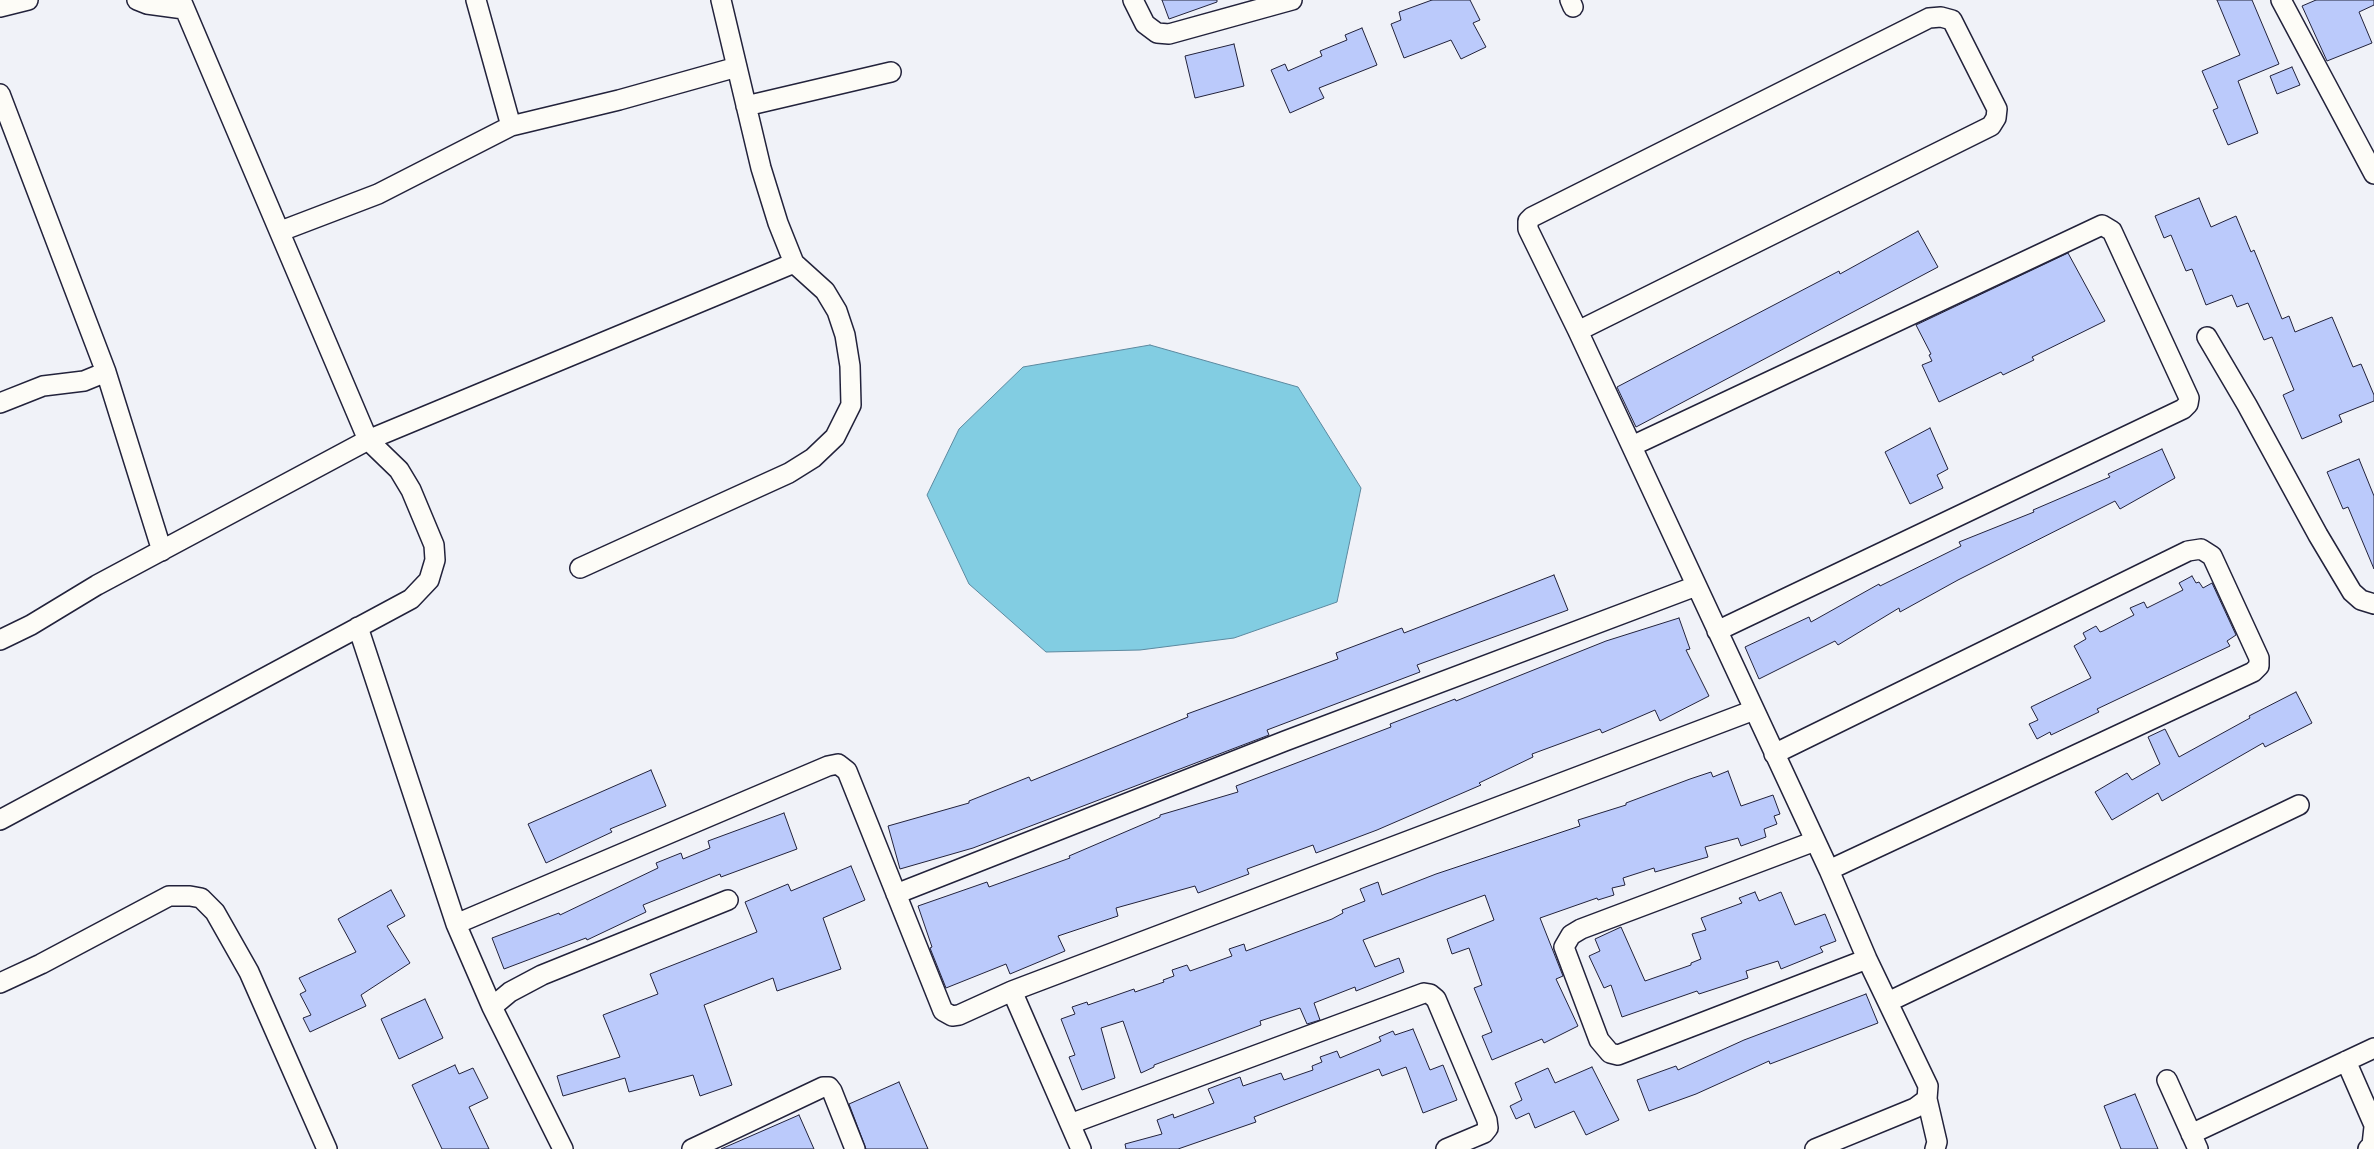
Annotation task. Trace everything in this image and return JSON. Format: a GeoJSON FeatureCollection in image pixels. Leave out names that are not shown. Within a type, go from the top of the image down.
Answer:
{"type":"FeatureCollection","features":[{"type":"Feature","properties":{"kind":"street"},"geometry":{"type":"LineString","coordinates":[[0,7],[28,0]]}},
{"type":"Feature","properties":{"kind":"street"},"geometry":{"type":"LineString","coordinates":[[0,820],[411,599],[429,580],[435,560],[434,546],[411,490],[399,470],[368,440],[281,231],[182,4],[147,4],[137,0]]}},
{"type":"Feature","properties":{"kind":"street"},"geometry":{"type":"LineString","coordinates":[[476,0],[511,126]]}},
{"type":"Feature","properties":{"kind":"street"},"geometry":{"type":"LineString","coordinates":[[580,568],[789,473],[813,458],[835,437],[851,405],[850,366],[846,335],[837,312],[825,291],[794,264],[778,223],[761,168],[721,0]]}},
{"type":"Feature","properties":{"kind":"street"},"geometry":{"type":"LineString","coordinates":[[1133,0],[1145,24],[1157,33],[1169,34],[1292,0]]}},
{"type":"Feature","properties":{"kind":"street"},"geometry":{"type":"LineString","coordinates":[[2281,0],[2374,174]]}},
{"type":"Feature","properties":{"kind":"street"},"geometry":{"type":"LineString","coordinates":[[1578,330],[1991,126],[1996,118],[1996,108],[1952,20],[1941,17],[1929,18],[1532,217],[1528,221],[1528,229],[1578,330],[1829,870],[1867,959],[1928,1086],[1927,1098],[1938,1142],[1935,1149]]}},
{"type":"Feature","properties":{"kind":"street"},"geometry":{"type":"LineString","coordinates":[[281,231],[378,194],[511,126],[619,100],[737,68]]}},
{"type":"Feature","properties":{"kind":"street"},"geometry":{"type":"LineString","coordinates":[[746,106],[891,72]]}},
{"type":"Feature","properties":{"kind":"street"},"geometry":{"type":"LineString","coordinates":[[0,94],[8,134],[106,372],[162,551]]}},
{"type":"Feature","properties":{"kind":"street"},"geometry":{"type":"LineString","coordinates":[[1632,446],[2102,224],[2112,231],[2185,389],[2189,398],[2188,404],[2183,409],[1717,632]]}},
{"type":"Feature","properties":{"kind":"street"},"geometry":{"type":"LineString","coordinates":[[0,640],[368,440],[794,264]]}},
{"type":"Feature","properties":{"kind":"street"},"geometry":{"type":"LineString","coordinates":[[2207,337],[2248,405],[2318,536],[2352,592],[2361,600],[2374,604]]}},
{"type":"Feature","properties":{"kind":"street"},"geometry":{"type":"LineString","coordinates":[[0,403],[43,386],[84,381],[106,372]]}},
{"type":"Feature","properties":{"kind":"street"},"geometry":{"type":"LineString","coordinates":[[1774,754],[2188,551],[2201,549],[2212,556],[2260,658],[2259,666],[2253,672],[1829,870]]}},
{"type":"Feature","properties":{"kind":"street"},"geometry":{"type":"LineString","coordinates":[[896,894],[1285,741],[1696,586]]}},
{"type":"Feature","properties":{"kind":"street"},"geometry":{"type":"LineString","coordinates":[[358,627],[456,924],[492,1007],[563,1149]]}},
{"type":"Feature","properties":{"kind":"street"},"geometry":{"type":"LineString","coordinates":[[456,924],[828,766],[838,764],[847,771],[943,1011],[952,1016],[959,1015],[1012,991],[1754,710]]}},
{"type":"Feature","properties":{"kind":"street"},"geometry":{"type":"LineString","coordinates":[[1888,1002],[2299,805]]}},
{"type":"Feature","properties":{"kind":"street"},"geometry":{"type":"LineString","coordinates":[[1815,841],[1581,928],[1571,935],[1564,947],[1599,1040],[1610,1053],[1618,1055],[1867,959]]}},
{"type":"Feature","properties":{"kind":"street"},"geometry":{"type":"LineString","coordinates":[[0,983],[41,964],[170,896],[201,898],[215,912],[249,972],[327,1149]]}},
{"type":"Feature","properties":{"kind":"street"},"geometry":{"type":"LineString","coordinates":[[492,1007],[510,992],[542,975],[728,900]]}},
{"type":"Feature","properties":{"kind":"street"},"geometry":{"type":"LineString","coordinates":[[1012,991],[1081,1149]]}},
{"type":"Feature","properties":{"kind":"street"},"geometry":{"type":"LineString","coordinates":[[1070,1124],[1424,993],[1430,994],[1436,999],[1487,1120],[1488,1128],[1484,1134],[1446,1149]]}},
{"type":"Feature","properties":{"kind":"street"},"geometry":{"type":"LineString","coordinates":[[2167,1080],[2194,1142],[2374,1048]]}},
{"type":"Feature","properties":{"kind":"street"},"geometry":{"type":"LineString","coordinates":[[2346,1061],[2374,1126],[2372,1146],[2368,1149]]}},
{"type":"Feature","properties":{"kind":"street"},"geometry":{"type":"LineString","coordinates":[[692,1149],[823,1086],[829,1087],[832,1091],[855,1149]]}},
{"type":"Feature","properties":{"kind":"street"},"geometry":{"type":"LineString","coordinates":[[1815,1149],[1915,1108],[1927,1098]]}},
{"type":"Feature","properties":{"kind":"water"},"geometry":{"type":"Polygon","coordinates":[[[1150,345],[1298,387],[1361,488],[1337,602],[1234,638],[1140,650],[1046,652],[969,584],[927,495],[959,429],[1023,367],[1150,345]]]}},
{"type":"Feature","properties":{"kind":"building"},"geometry":{"type":"Polygon","coordinates":[[[1162,0],[1217,0],[1217,2],[1169,19],[1162,0]]]}},
{"type":"Feature","properties":{"kind":"building"},"geometry":{"type":"Polygon","coordinates":[[[1432,0],[1470,0],[1480,20],[1473,23],[1486,47],[1461,59],[1451,40],[1404,58],[1391,24],[1401,20],[1399,12],[1432,0]]]}},
{"type":"Feature","properties":{"kind":"building"},"geometry":{"type":"Polygon","coordinates":[[[2217,0],[2252,0],[2279,64],[2238,81],[2258,133],[2228,145],[2213,110],[2218,108],[2202,71],[2240,55],[2217,0]]]}},
{"type":"Feature","properties":{"kind":"building"},"geometry":{"type":"Polygon","coordinates":[[[2316,0],[2374,0],[2374,5],[2359,12],[2372,43],[2327,61],[2302,6],[2316,0]]]}},
{"type":"Feature","properties":{"kind":"building"},"geometry":{"type":"Polygon","coordinates":[[[1362,28],[1377,65],[1319,88],[1324,98],[1290,113],[1271,70],[1285,64],[1288,71],[1322,56],[1320,51],[1347,40],[1345,35],[1362,28]]]}},
{"type":"Feature","properties":{"kind":"building"},"geometry":{"type":"Polygon","coordinates":[[[1234,44],[1244,86],[1195,98],[1185,56],[1234,44]]]}},
{"type":"Feature","properties":{"kind":"building"},"geometry":{"type":"Polygon","coordinates":[[[2292,67],[2300,85],[2277,94],[2270,76],[2292,67]]]}},
{"type":"Feature","properties":{"kind":"building"},"geometry":{"type":"Polygon","coordinates":[[[2199,198],[2211,227],[2236,216],[2251,252],[2254,250],[2282,319],[2289,316],[2295,332],[2332,317],[2353,367],[2361,364],[2374,395],[2374,401],[2339,415],[2342,422],[2302,439],[2283,395],[2294,390],[2272,337],[2264,340],[2248,303],[2237,307],[2232,295],[2206,305],[2192,269],[2186,271],[2171,235],[2164,238],[2155,216],[2199,198]]]}},
{"type":"Feature","properties":{"kind":"building"},"geometry":{"type":"Polygon","coordinates":[[[1918,231],[1938,267],[1636,427],[1617,387],[1839,271],[1840,274],[1918,231]]]}},
{"type":"Feature","properties":{"kind":"building"},"geometry":{"type":"Polygon","coordinates":[[[2068,253],[2105,321],[2032,357],[2034,360],[2003,375],[2001,372],[1939,402],[1922,365],[1932,361],[1929,355],[1931,354],[1916,325],[2068,253]]]}},
{"type":"Feature","properties":{"kind":"building"},"geometry":{"type":"Polygon","coordinates":[[[1930,428],[1948,469],[1937,475],[1943,488],[1910,504],[1885,452],[1930,428]]]}},
{"type":"Feature","properties":{"kind":"building"},"geometry":{"type":"Polygon","coordinates":[[[2162,449],[2175,478],[2120,509],[2115,501],[1958,580],[1900,612],[1899,608],[1838,645],[1835,641],[1759,679],[1745,647],[1809,617],[1811,622],[1879,584],[1880,586],[1961,546],[1959,542],[2034,512],[2033,510],[2110,477],[2108,474],[2162,449]]]}},
{"type":"Feature","properties":{"kind":"building"},"geometry":{"type":"Polygon","coordinates":[[[2359,459],[2374,496],[2374,569],[2348,507],[2343,509],[2327,472],[2359,459]]]}},
{"type":"Feature","properties":{"kind":"building"},"geometry":{"type":"Polygon","coordinates":[[[1554,575],[1568,610],[1417,665],[1420,672],[1267,730],[1269,735],[973,848],[900,869],[888,826],[969,803],[969,801],[1029,777],[1031,781],[1188,717],[1187,714],[1338,659],[1336,653],[1402,628],[1404,633],[1554,575]]]}},
{"type":"Feature","properties":{"kind":"building"},"geometry":{"type":"Polygon","coordinates":[[[2192,576],[2196,583],[2199,582],[2203,588],[2212,583],[2236,635],[2227,641],[2230,646],[2097,709],[2099,712],[2051,735],[2050,732],[2037,739],[2029,724],[2038,720],[2031,707],[2091,678],[2074,646],[2086,639],[2083,633],[2096,626],[2100,632],[2103,631],[2134,615],[2130,608],[2144,602],[2147,608],[2183,590],[2179,583],[2192,576]]]}},
{"type":"Feature","properties":{"kind":"building"},"geometry":{"type":"Polygon","coordinates":[[[1679,618],[1690,649],[1686,650],[1709,696],[1660,721],[1655,710],[1602,733],[1600,729],[1532,754],[1533,757],[1479,783],[1481,785],[1377,830],[1316,853],[1313,845],[1247,869],[1249,874],[1198,893],[1195,886],[1116,908],[1118,916],[1058,936],[1065,951],[1010,974],[1006,964],[946,988],[930,948],[932,947],[918,906],[987,882],[989,887],[1070,858],[1069,856],[1160,817],[1160,815],[1238,792],[1236,786],[1391,727],[1390,724],[1455,699],[1456,701],[1606,641],[1679,618]]]}},
{"type":"Feature","properties":{"kind":"building"},"geometry":{"type":"Polygon","coordinates":[[[2296,692],[2312,723],[2265,747],[2263,743],[2162,801],[2158,793],[2112,820],[2095,792],[2127,773],[2132,780],[2160,764],[2148,737],[2165,729],[2179,757],[2250,718],[2249,716],[2296,692]]]}},
{"type":"Feature","properties":{"kind":"building"},"geometry":{"type":"Polygon","coordinates":[[[651,770],[666,806],[610,829],[612,832],[546,863],[528,824],[651,770]]]}},
{"type":"Feature","properties":{"kind":"building"},"geometry":{"type":"Polygon","coordinates":[[[1728,771],[1741,806],[1773,795],[1780,814],[1774,816],[1777,824],[1764,829],[1766,837],[1741,846],[1738,838],[1705,847],[1708,857],[1655,872],[1654,868],[1623,878],[1625,885],[1612,888],[1614,895],[1598,900],[1597,898],[1540,918],[1563,976],[1556,979],[1578,1026],[1544,1043],[1542,1039],[1492,1060],[1482,1036],[1492,1032],[1474,988],[1482,985],[1469,948],[1452,954],[1447,939],[1494,920],[1485,895],[1363,940],[1375,967],[1399,958],[1404,972],[1356,991],[1355,987],[1314,1003],[1320,1020],[1307,1024],[1300,1008],[1260,1021],[1261,1025],[1154,1065],[1154,1067],[1141,1073],[1123,1021],[1101,1028],[1115,1078],[1082,1090],[1069,1057],[1075,1055],[1061,1019],[1075,1014],[1072,1007],[1087,1002],[1088,1005],[1134,989],[1135,992],[1164,982],[1163,980],[1174,976],[1172,970],[1187,965],[1190,971],[1232,956],[1229,949],[1244,944],[1246,951],[1332,919],[1343,913],[1342,910],[1365,901],[1360,889],[1378,882],[1382,895],[1436,874],[1580,826],[1578,820],[1626,805],[1626,803],[1690,779],[1711,772],[1713,777],[1728,771]]]}},
{"type":"Feature","properties":{"kind":"building"},"geometry":{"type":"Polygon","coordinates":[[[784,813],[797,849],[721,877],[720,874],[643,905],[646,912],[587,940],[586,938],[504,969],[492,938],[559,913],[560,915],[658,868],[656,863],[681,853],[683,859],[710,848],[708,841],[784,813]]]}},
{"type":"Feature","properties":{"kind":"building"},"geometry":{"type":"Polygon","coordinates":[[[851,866],[865,900],[823,918],[841,969],[777,991],[773,978],[704,1005],[732,1085],[700,1096],[693,1075],[629,1092],[625,1078],[563,1096],[557,1076],[620,1057],[603,1015],[658,994],[650,974],[757,932],[745,902],[788,884],[791,891],[851,866]]]}},
{"type":"Feature","properties":{"kind":"building"},"geometry":{"type":"Polygon","coordinates":[[[391,890],[405,916],[387,926],[410,963],[361,995],[366,1006],[310,1032],[303,1018],[311,1015],[300,994],[306,991],[299,978],[356,952],[338,919],[391,890]]]}},
{"type":"Feature","properties":{"kind":"building"},"geometry":{"type":"Polygon","coordinates":[[[1755,892],[1759,901],[1781,892],[1795,925],[1825,914],[1836,941],[1820,947],[1823,952],[1781,969],[1778,961],[1746,971],[1748,978],[1699,994],[1697,991],[1622,1017],[1611,985],[1604,988],[1589,956],[1600,951],[1595,939],[1621,927],[1645,981],[1691,965],[1691,963],[1701,959],[1692,934],[1706,930],[1701,918],[1742,903],[1739,898],[1755,892]]]}},
{"type":"Feature","properties":{"kind":"building"},"geometry":{"type":"Polygon","coordinates":[[[1866,994],[1878,1023],[1770,1064],[1769,1061],[1696,1094],[1649,1111],[1637,1080],[1676,1066],[1678,1070],[1744,1040],[1866,994]]]}},
{"type":"Feature","properties":{"kind":"building"},"geometry":{"type":"Polygon","coordinates":[[[425,999],[443,1038],[399,1059],[381,1019],[425,999]]]}},
{"type":"Feature","properties":{"kind":"building"},"geometry":{"type":"Polygon","coordinates":[[[1413,1029],[1430,1070],[1443,1065],[1457,1100],[1423,1113],[1406,1067],[1382,1076],[1379,1069],[1254,1117],[1256,1122],[1178,1149],[1126,1149],[1125,1144],[1162,1134],[1157,1120],[1173,1114],[1174,1118],[1214,1103],[1208,1089],[1240,1077],[1243,1086],[1281,1073],[1284,1080],[1313,1070],[1312,1066],[1322,1062],[1320,1057],[1337,1051],[1340,1058],[1381,1041],[1379,1037],[1393,1031],[1395,1035],[1413,1029]]]}},
{"type":"Feature","properties":{"kind":"building"},"geometry":{"type":"Polygon","coordinates":[[[455,1065],[459,1074],[473,1068],[488,1098],[469,1107],[489,1149],[442,1149],[412,1085],[455,1065]]]}},
{"type":"Feature","properties":{"kind":"building"},"geometry":{"type":"Polygon","coordinates":[[[1592,1067],[1619,1120],[1586,1135],[1574,1111],[1535,1128],[1529,1113],[1516,1119],[1510,1106],[1522,1100],[1515,1083],[1548,1068],[1555,1083],[1592,1067]]]}},
{"type":"Feature","properties":{"kind":"building"},"geometry":{"type":"Polygon","coordinates":[[[899,1082],[928,1149],[866,1149],[849,1104],[899,1082]]]}},
{"type":"Feature","properties":{"kind":"building"},"geometry":{"type":"Polygon","coordinates":[[[2135,1094],[2158,1149],[2121,1149],[2104,1106],[2135,1094]]]}},
{"type":"Feature","properties":{"kind":"building"},"geometry":{"type":"Polygon","coordinates":[[[799,1115],[814,1149],[721,1149],[799,1115]]]}}]}
